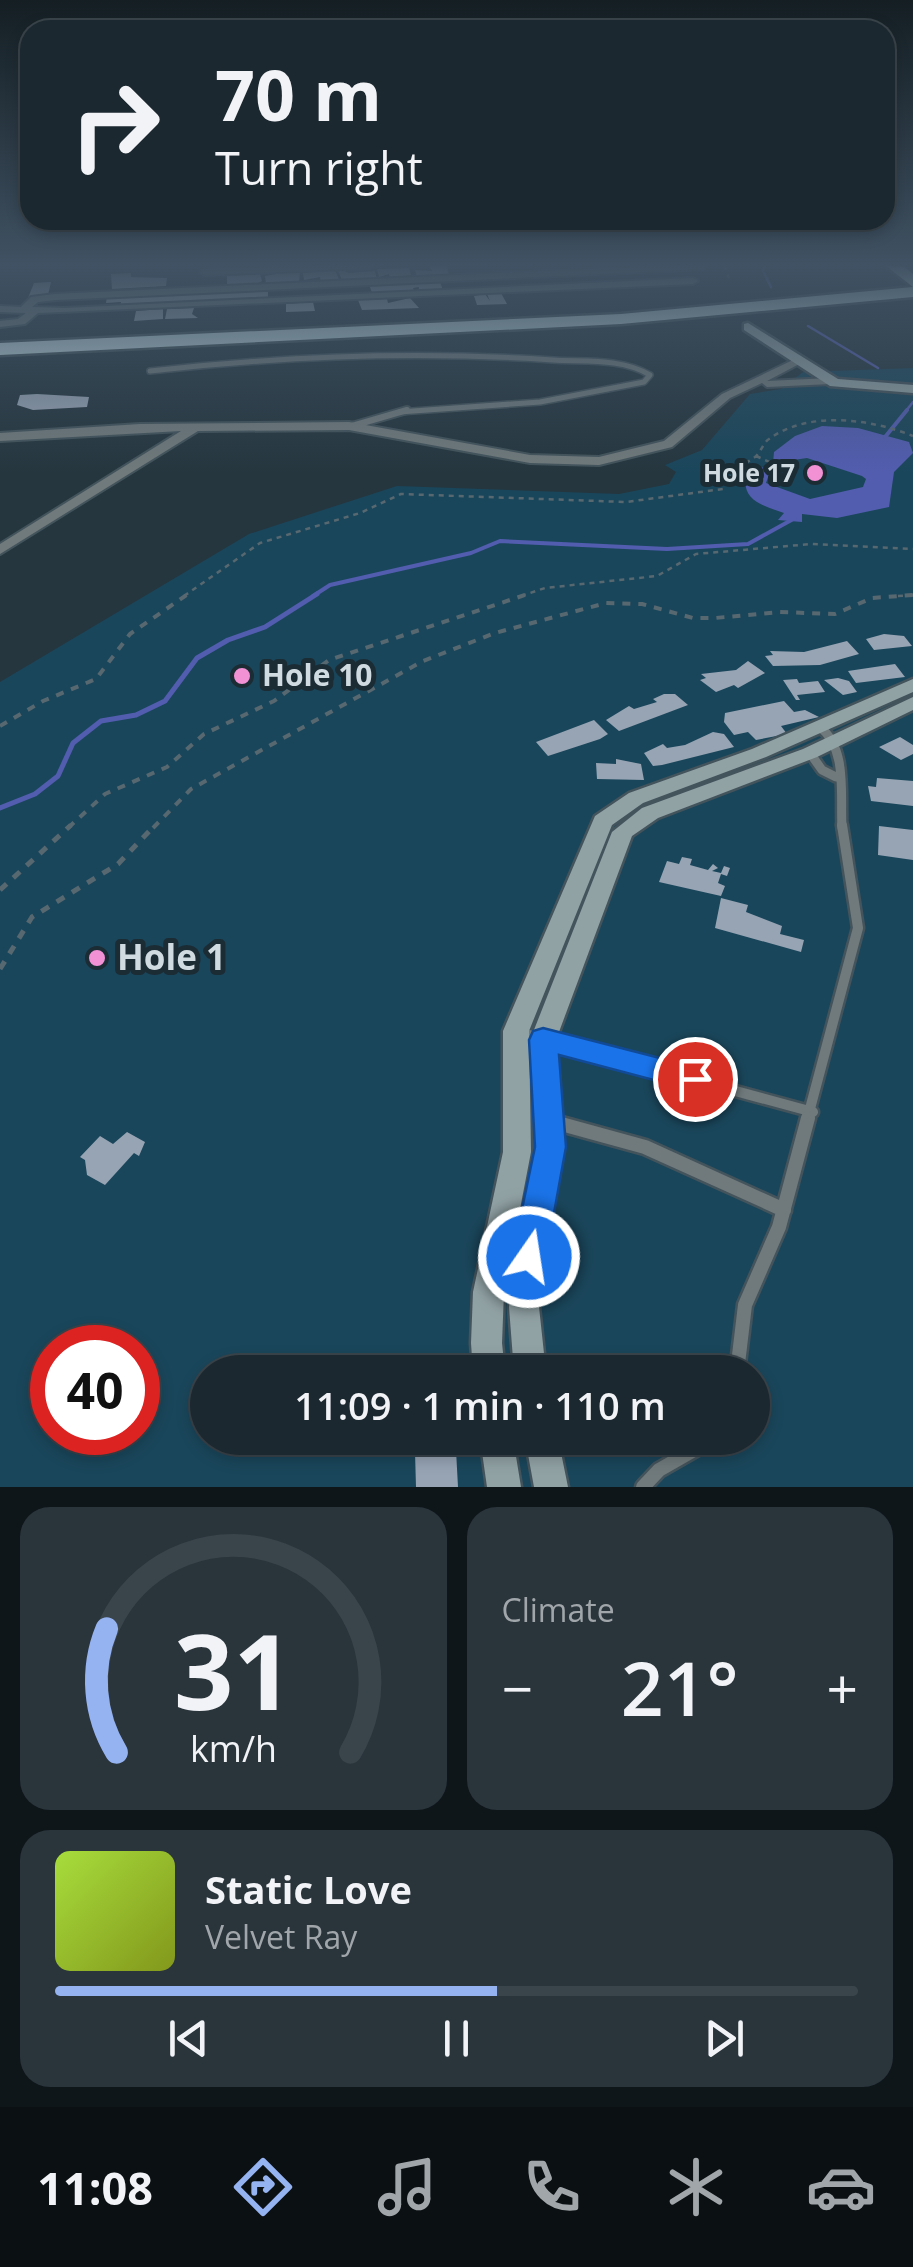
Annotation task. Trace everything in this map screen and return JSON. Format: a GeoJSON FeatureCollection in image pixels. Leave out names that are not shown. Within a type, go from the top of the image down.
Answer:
{"type":"FeatureCollection","features":[{"type":"Feature","properties":{"kind":"highway"},"geometry":{"type":"LineString","coordinates":[[0,346],[190,334]]}},
{"type":"Feature","properties":{"kind":"highway"},"geometry":{"type":"LineString","coordinates":[[0,346],[237,334]]}},
{"type":"Feature","properties":{"kind":"street"},"geometry":{"type":"LineString","coordinates":[[766,334],[797,362],[830,381]]}},
{"type":"Feature","properties":{"kind":"street"},"geometry":{"type":"LineString","coordinates":[[771,334],[833,375],[913,379]]}},
{"type":"Feature","properties":{"kind":"street"},"geometry":{"type":"LineString","coordinates":[[783,378],[797,362]]}},
{"type":"Feature","properties":{"kind":"street"},"geometry":{"type":"LineString","coordinates":[[0,437],[349,426],[530,459],[599,461],[668,444],[726,396],[752,385],[783,378],[913,389]]}},
{"type":"Feature","properties":{"kind":"street"},"geometry":{"type":"LineString","coordinates":[[0,550],[194,428]]}},
{"type":"Feature","properties":{"kind":"street"},"geometry":{"type":"LineString","coordinates":[[528,1355],[524,1307],[529,1257],[547,1181],[549,1120],[543,1040],[596,912],[623,832],[635,820],[810,752],[827,732],[913,685]]}},
{"type":"Feature","properties":{"kind":"street"},"geometry":{"type":"LineString","coordinates":[[487,1355],[484,1330],[488,1277],[515,1168],[518,1134],[512,1067],[516,1031],[604,821],[622,806],[760,752],[913,702]]}},
{"type":"Feature","properties":{"kind":"street"},"geometry":{"type":"LineString","coordinates":[[760,752],[777,766]]}},
{"type":"Feature","properties":{"kind":"street"},"geometry":{"type":"LineString","coordinates":[[567,902],[596,912]]}},
{"type":"Feature","properties":{"kind":"street"},"geometry":{"type":"LineString","coordinates":[[500,1455],[504,1487]]}},
{"type":"Feature","properties":{"kind":"street"},"geometry":{"type":"LineString","coordinates":[[545,1455],[552,1487]]}},
{"type":"Feature","properties":{"kind":"lane"},"geometry":{"type":"LineString","coordinates":[[150,371],[202,363],[490,354],[620,365],[650,375],[644,382],[570,397],[412,408],[349,426]]}},
{"type":"Feature","properties":{"kind":"lane"},"geometry":{"type":"LineString","coordinates":[[740,1355],[745,1306],[784,1210],[813,1112],[858,928],[836,777],[840,766],[827,732]]}},
{"type":"Feature","properties":{"kind":"lane"},"geometry":{"type":"LineString","coordinates":[[810,752],[822,770],[836,777]]}},
{"type":"Feature","properties":{"kind":"lane"},"geometry":{"type":"LineString","coordinates":[[516,1031],[813,1112]]}},
{"type":"Feature","properties":{"kind":"lane"},"geometry":{"type":"LineString","coordinates":[[549,1120],[645,1148],[784,1210]]}},
{"type":"Feature","properties":{"kind":"lane"},"geometry":{"type":"LineString","coordinates":[[643,1487],[660,1470],[685,1455]]}},
{"type":"Feature","properties":{"kind":"path"},"geometry":{"type":"LineString","coordinates":[[0,726],[54,696],[96,680],[130,634],[260,543],[360,513],[400,494],[599,502],[662,499],[723,488],[738,464],[756,456],[768,440],[816,420],[885,425],[913,436]]}},
{"type":"Feature","properties":{"kind":"path"},"geometry":{"type":"LineString","coordinates":[[756,456],[781,466]]}},
{"type":"Feature","properties":{"kind":"path"},"geometry":{"type":"LineString","coordinates":[[0,890],[105,794],[167,767],[204,734],[274,701],[330,660],[545,588],[657,576],[696,554],[812,544],[913,549]]}},
{"type":"Feature","properties":{"kind":"path"},"geometry":{"type":"LineString","coordinates":[[0,969],[32,918],[118,864],[191,789],[423,660],[495,633],[606,603],[642,604],[693,618],[715,618],[780,612],[835,614],[872,598],[913,595]]}},
{"type":"Feature","properties":{"kind":"shaded area"},"geometry":{"type":"Polygon","coordinates":[[[913,368],[913,1487],[0,1487],[0,682],[249,534],[397,486],[619,494],[669,484],[676,472],[665,465],[702,450],[750,394],[781,389],[803,372],[913,368]]]}},
{"type":"Feature","properties":{"kind":"water"},"geometry":{"type":"Polygon","coordinates":[[[822,426],[858,428],[909,442],[913,453],[894,472],[889,507],[837,518],[802,514],[802,522],[778,520],[784,513],[751,497],[746,475],[760,467],[771,469],[766,483],[810,499],[863,487],[866,479],[862,476],[807,458],[773,463],[774,452],[795,436],[822,426]]]}},
{"type":"Feature","properties":{"kind":"building"},"geometry":{"type":"Polygon","coordinates":[[[20,395],[89,397],[87,407],[33,410],[17,405],[20,395]]]}},
{"type":"Feature","properties":{"kind":"building"},"geometry":{"type":"Polygon","coordinates":[[[884,634],[904,636],[912,646],[874,650],[866,639],[884,634]]]}},
{"type":"Feature","properties":{"kind":"building"},"geometry":{"type":"Polygon","coordinates":[[[847,641],[859,654],[820,665],[773,666],[765,656],[773,655],[770,651],[804,652],[847,641]]]}},
{"type":"Feature","properties":{"kind":"building"},"geometry":{"type":"Polygon","coordinates":[[[748,661],[765,673],[738,688],[734,685],[716,692],[700,680],[706,678],[701,674],[736,670],[748,661]]]}},
{"type":"Feature","properties":{"kind":"building"},"geometry":{"type":"Polygon","coordinates":[[[895,664],[905,677],[856,683],[848,671],[895,664]]]}},
{"type":"Feature","properties":{"kind":"building"},"geometry":{"type":"Polygon","coordinates":[[[797,679],[799,683],[818,681],[825,692],[797,695],[800,700],[796,700],[783,680],[797,679]]]}},
{"type":"Feature","properties":{"kind":"building"},"geometry":{"type":"Polygon","coordinates":[[[824,680],[849,681],[857,692],[843,695],[824,680]]]}},
{"type":"Feature","properties":{"kind":"building"},"geometry":{"type":"Polygon","coordinates":[[[675,694],[688,705],[619,731],[606,720],[629,706],[634,709],[657,702],[653,699],[675,694]]]}},
{"type":"Feature","properties":{"kind":"building"},"geometry":{"type":"Polygon","coordinates":[[[784,701],[794,712],[805,710],[819,717],[781,726],[787,734],[756,740],[748,732],[734,735],[724,722],[725,713],[784,701]]]}},
{"type":"Feature","properties":{"kind":"building"},"geometry":{"type":"Polygon","coordinates":[[[594,720],[608,734],[600,739],[548,756],[536,742],[594,720]]]}},
{"type":"Feature","properties":{"kind":"building"},"geometry":{"type":"Polygon","coordinates":[[[713,732],[724,734],[734,747],[653,766],[644,753],[663,744],[667,748],[685,745],[713,732]]]}},
{"type":"Feature","properties":{"kind":"building"},"geometry":{"type":"Polygon","coordinates":[[[900,737],[913,745],[913,754],[901,760],[879,747],[900,737]]]}},
{"type":"Feature","properties":{"kind":"building"},"geometry":{"type":"Polygon","coordinates":[[[616,759],[641,764],[644,780],[597,779],[596,763],[616,764],[616,759]]]}},
{"type":"Feature","properties":{"kind":"building"},"geometry":{"type":"Polygon","coordinates":[[[877,778],[913,781],[913,806],[871,801],[868,786],[876,787],[877,778]]]}},
{"type":"Feature","properties":{"kind":"building"},"geometry":{"type":"Polygon","coordinates":[[[879,826],[913,830],[913,860],[878,855],[879,826]]]}},
{"type":"Feature","properties":{"kind":"building"},"geometry":{"type":"Polygon","coordinates":[[[682,857],[692,859],[690,865],[708,870],[713,864],[718,868],[712,871],[721,873],[724,866],[730,868],[727,876],[721,874],[718,883],[725,886],[721,896],[659,882],[667,861],[679,864],[682,857]]]}},
{"type":"Feature","properties":{"kind":"building"},"geometry":{"type":"Polygon","coordinates":[[[721,898],[748,905],[746,912],[782,926],[780,934],[804,940],[801,952],[715,928],[721,898]]]}},
{"type":"Feature","properties":{"kind":"building"},"geometry":{"type":"Polygon","coordinates":[[[127,1132],[145,1142],[139,1156],[134,1153],[105,1185],[87,1175],[85,1160],[80,1157],[100,1136],[113,1144],[127,1132]]]}},
{"type":"Feature","properties":{"kind":"building"},"geometry":{"type":"Polygon","coordinates":[[[415,1455],[456,1455],[458,1487],[416,1487],[415,1455]]]}},
{"type":"Feature","properties":{"kind":"waterway"},"geometry":{"type":"LineString","coordinates":[[822,334],[878,368]]}},
{"type":"Feature","properties":{"kind":"waterway"},"geometry":{"type":"LineString","coordinates":[[905,412],[913,402]]}},
{"type":"Feature","properties":{"kind":"waterway"},"geometry":{"type":"LineString","coordinates":[[885,437],[907,410]]}},
{"type":"Feature","properties":{"kind":"waterway"},"geometry":{"type":"LineString","coordinates":[[313,596],[330,585],[471,553],[500,541],[667,549],[748,544],[795,518]]}},
{"type":"Feature","properties":{"kind":"waterway"},"geometry":{"type":"LineString","coordinates":[[0,808],[35,794],[58,776],[73,743],[101,721],[136,715],[165,701],[197,658],[228,640],[265,627],[317,594]]}},
{"type":"Feature","properties":{"kind":"place","name":"Hole 17"},"geometry":{"type":"Point","coordinates":[815,473]}},
{"type":"Feature","properties":{"kind":"place","name":"Hole 10"},"geometry":{"type":"Point","coordinates":[242,676]}},
{"type":"Feature","properties":{"kind":"place","name":"Hole 1"},"geometry":{"type":"Point","coordinates":[97,958]}},
{"type":"Feature","properties":{"kind":"route"},"geometry":{"type":"LineString","coordinates":[[529,1257],[547,1181],[550,1147],[543,1040],[598,1051],[695,1079]]}}]}
